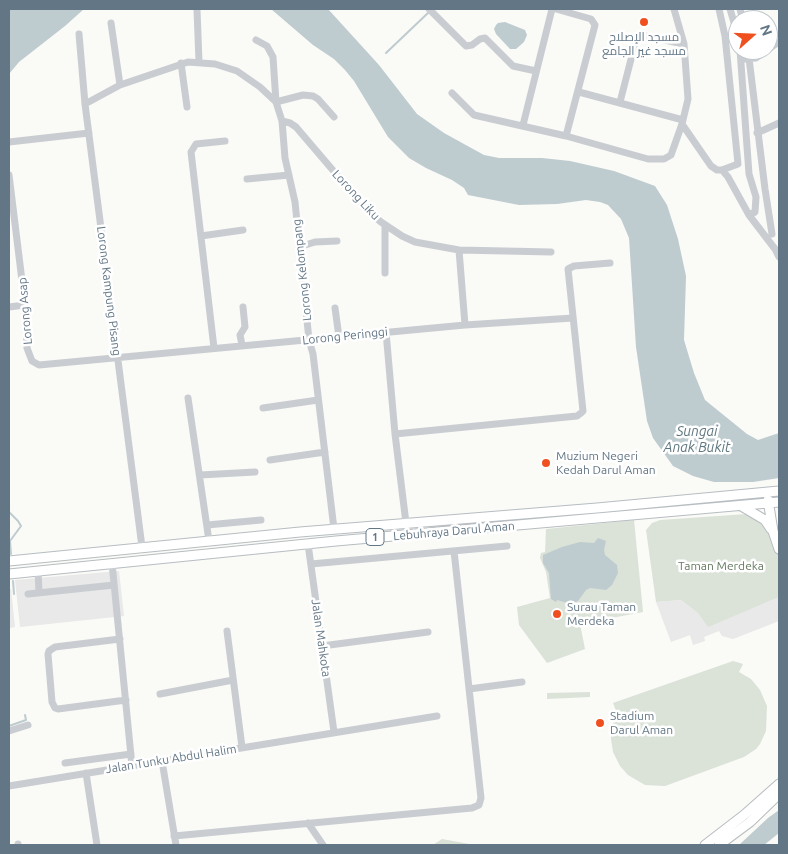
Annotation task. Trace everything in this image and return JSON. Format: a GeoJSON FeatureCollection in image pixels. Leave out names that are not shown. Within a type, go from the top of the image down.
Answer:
{"type":"FeatureCollection","features":[{"type":"Feature","properties":{"kind":"main road","name":"Lebuhraya Darul Aman"},"geometry":{"type":"LineString","coordinates":[[9,561],[334,529],[597,508],[778,491]]}},
{"type":"Feature","properties":{"kind":"main road"},"geometry":{"type":"LineString","coordinates":[[778,491],[779,504]]}},
{"type":"Feature","properties":{"kind":"main road"},"geometry":{"type":"LineString","coordinates":[[767,492],[773,531],[779,549]]}},
{"type":"Feature","properties":{"kind":"main road","name":"Lebuhraya Darul Aman"},"geometry":{"type":"LineString","coordinates":[[9,574],[308,544],[768,503],[779,504]]}},
{"type":"Feature","properties":{"kind":"main road"},"geometry":{"type":"LineString","coordinates":[[741,506],[765,520],[773,531]]}},
{"type":"Feature","properties":{"kind":"main road"},"geometry":{"type":"LineString","coordinates":[[705,845],[744,816],[779,784]]}},
{"type":"Feature","properties":{"kind":"main road"},"geometry":{"type":"LineString","coordinates":[[719,845],[750,822],[779,794]]}},
{"type":"Feature","properties":{"kind":"street"},"geometry":{"type":"LineString","coordinates":[[523,125],[554,9],[594,22],[579,92],[566,136]]}},
{"type":"Feature","properties":{"kind":"street"},"geometry":{"type":"LineString","coordinates":[[452,93],[474,115],[523,125],[648,159],[660,160],[671,155],[688,99],[684,44],[674,9]]}},
{"type":"Feature","properties":{"kind":"street"},"geometry":{"type":"LineString","coordinates":[[719,9],[725,36],[738,164],[749,174]]}},
{"type":"Feature","properties":{"kind":"street"},"geometry":{"type":"LineString","coordinates":[[197,10],[199,62]]}},
{"type":"Feature","properties":{"kind":"street"},"geometry":{"type":"LineString","coordinates":[[432,11],[466,46],[485,38],[513,66],[536,71]]}},
{"type":"Feature","properties":{"kind":"street"},"geometry":{"type":"LineString","coordinates":[[111,23],[120,85]]}},
{"type":"Feature","properties":{"kind":"street","name":"Lorong Kampung Pisang"},"geometry":{"type":"LineString","coordinates":[[79,34],[89,133],[142,547]]}},
{"type":"Feature","properties":{"kind":"street"},"geometry":{"type":"LineString","coordinates":[[620,102],[637,36],[684,44]]}},
{"type":"Feature","properties":{"kind":"street","name":"Lorong Kelompang"},"geometry":{"type":"LineString","coordinates":[[256,40],[267,46],[272,53],[276,102],[282,121],[285,158],[295,202],[309,340],[313,354],[334,529]]}},
{"type":"Feature","properties":{"kind":"street"},"geometry":{"type":"LineString","coordinates":[[745,60],[772,234]]}},
{"type":"Feature","properties":{"kind":"street"},"geometry":{"type":"LineString","coordinates":[[745,60],[749,174],[756,197],[752,213]]}},
{"type":"Feature","properties":{"kind":"street"},"geometry":{"type":"LineString","coordinates":[[86,104],[120,85],[181,63],[199,62],[223,65],[237,71],[260,87],[276,102],[303,95],[314,96],[334,117]]}},
{"type":"Feature","properties":{"kind":"street"},"geometry":{"type":"LineString","coordinates":[[181,63],[187,107]]}},
{"type":"Feature","properties":{"kind":"street"},"geometry":{"type":"LineString","coordinates":[[579,92],[620,102],[682,122],[711,166],[717,170],[722,170],[738,164]]}},
{"type":"Feature","properties":{"kind":"street","name":"Lorong Liku"},"geometry":{"type":"LineString","coordinates":[[282,121],[296,127],[366,209],[385,225],[415,242],[459,250],[551,252]]}},
{"type":"Feature","properties":{"kind":"street"},"geometry":{"type":"LineString","coordinates":[[757,133],[779,123]]}},
{"type":"Feature","properties":{"kind":"street"},"geometry":{"type":"LineString","coordinates":[[9,142],[89,133]]}},
{"type":"Feature","properties":{"kind":"street"},"geometry":{"type":"LineString","coordinates":[[214,348],[191,152],[196,144],[225,141]]}},
{"type":"Feature","properties":{"kind":"street"},"geometry":{"type":"LineString","coordinates":[[722,170],[752,213],[779,257]]}},
{"type":"Feature","properties":{"kind":"street","name":"Lorong Asap"},"geometry":{"type":"LineString","coordinates":[[9,175],[12,225],[25,305],[27,348],[35,363],[48,364],[117,358]]}},
{"type":"Feature","properties":{"kind":"street"},"geometry":{"type":"LineString","coordinates":[[247,179],[289,175]]}},
{"type":"Feature","properties":{"kind":"street"},"geometry":{"type":"LineString","coordinates":[[752,213],[768,208]]}},
{"type":"Feature","properties":{"kind":"street"},"geometry":{"type":"LineString","coordinates":[[385,225],[385,273]]}},
{"type":"Feature","properties":{"kind":"street"},"geometry":{"type":"LineString","coordinates":[[201,236],[242,230]]}},
{"type":"Feature","properties":{"kind":"street"},"geometry":{"type":"LineString","coordinates":[[299,247],[315,242],[337,241]]}},
{"type":"Feature","properties":{"kind":"street"},"geometry":{"type":"LineString","coordinates":[[459,250],[465,325]]}},
{"type":"Feature","properties":{"kind":"street"},"geometry":{"type":"LineString","coordinates":[[395,434],[578,416],[583,411],[568,269],[574,266],[610,263]]}},
{"type":"Feature","properties":{"kind":"street"},"geometry":{"type":"LineString","coordinates":[[9,307],[25,305]]}},
{"type":"Feature","properties":{"kind":"street"},"geometry":{"type":"LineString","coordinates":[[242,345],[240,335],[245,327],[243,307]]}},
{"type":"Feature","properties":{"kind":"street"},"geometry":{"type":"LineString","coordinates":[[335,308],[339,337]]}},
{"type":"Feature","properties":{"kind":"street","name":"Lorong Peringgi"},"geometry":{"type":"LineString","coordinates":[[117,358],[465,325],[573,318]]}},
{"type":"Feature","properties":{"kind":"street"},"geometry":{"type":"LineString","coordinates":[[386,332],[395,434],[406,523]]}},
{"type":"Feature","properties":{"kind":"street"},"geometry":{"type":"LineString","coordinates":[[188,398],[209,541]]}},
{"type":"Feature","properties":{"kind":"street"},"geometry":{"type":"LineString","coordinates":[[263,408],[318,400]]}},
{"type":"Feature","properties":{"kind":"street"},"geometry":{"type":"LineString","coordinates":[[270,460],[324,452]]}},
{"type":"Feature","properties":{"kind":"street"},"geometry":{"type":"LineString","coordinates":[[200,475],[255,472]]}},
{"type":"Feature","properties":{"kind":"street"},"geometry":{"type":"LineString","coordinates":[[207,526],[261,520]]}},
{"type":"Feature","properties":{"kind":"street","name":"Jalan Mahkota"},"geometry":{"type":"LineString","coordinates":[[308,544],[334,732]]}},
{"type":"Feature","properties":{"kind":"street"},"geometry":{"type":"LineString","coordinates":[[311,564],[507,546]]}},
{"type":"Feature","properties":{"kind":"street"},"geometry":{"type":"LineString","coordinates":[[174,836],[472,808],[479,805],[481,798],[454,551]]}},
{"type":"Feature","properties":{"kind":"street"},"geometry":{"type":"LineString","coordinates":[[112,563],[132,766]]}},
{"type":"Feature","properties":{"kind":"street"},"geometry":{"type":"LineString","coordinates":[[38,571],[39,592]]}},
{"type":"Feature","properties":{"kind":"street"},"geometry":{"type":"LineString","coordinates":[[28,594],[114,585]]}},
{"type":"Feature","properties":{"kind":"street"},"geometry":{"type":"LineString","coordinates":[[228,631],[242,748]]}},
{"type":"Feature","properties":{"kind":"street"},"geometry":{"type":"LineString","coordinates":[[322,646],[428,632]]}},
{"type":"Feature","properties":{"kind":"street"},"geometry":{"type":"LineString","coordinates":[[120,639],[55,647],[49,651],[52,702],[55,708],[58,709],[126,700]]}},
{"type":"Feature","properties":{"kind":"street"},"geometry":{"type":"LineString","coordinates":[[160,694],[233,680]]}},
{"type":"Feature","properties":{"kind":"street"},"geometry":{"type":"LineString","coordinates":[[469,689],[522,682]]}},
{"type":"Feature","properties":{"kind":"street","name":"Jalan Tunku Abdul Halim"},"geometry":{"type":"LineString","coordinates":[[9,786],[437,716]]}},
{"type":"Feature","properties":{"kind":"street"},"geometry":{"type":"LineString","coordinates":[[9,731],[28,725]]}},
{"type":"Feature","properties":{"kind":"street"},"geometry":{"type":"LineString","coordinates":[[65,762],[131,754]]}},
{"type":"Feature","properties":{"kind":"street"},"geometry":{"type":"LineString","coordinates":[[162,761],[176,845]]}},
{"type":"Feature","properties":{"kind":"street"},"geometry":{"type":"LineString","coordinates":[[86,773],[97,845]]}},
{"type":"Feature","properties":{"kind":"street"},"geometry":{"type":"LineString","coordinates":[[308,824],[323,845]]}},
{"type":"Feature","properties":{"kind":"shaded area"},"geometry":{"type":"Polygon","coordinates":[[[119,571],[124,616],[20,627],[15,580],[119,571]]]}},
{"type":"Feature","properties":{"kind":"shaded area"},"geometry":{"type":"Polygon","coordinates":[[[9,589],[11,589],[15,627],[9,628],[9,589]]]}},
{"type":"Feature","properties":{"kind":"shaded area"},"geometry":{"type":"Polygon","coordinates":[[[779,597],[779,621],[733,639],[722,636],[719,631],[704,637],[705,641],[693,645],[690,635],[671,642],[656,602],[681,600],[698,613],[708,626],[779,597]]]}},
{"type":"Feature","properties":{"kind":"green space","name":"Taman Merdeka"},"geometry":{"type":"Polygon","coordinates":[[[747,514],[768,529],[779,555],[779,597],[708,627],[698,613],[681,600],[656,602],[646,530],[652,523],[660,520],[747,514]]]}},
{"type":"Feature","properties":{"kind":"green space"},"geometry":{"type":"Polygon","coordinates":[[[634,520],[643,612],[580,624],[585,649],[547,663],[519,625],[517,607],[550,598],[546,572],[540,558],[541,553],[545,552],[546,529],[634,520]]]}},
{"type":"Feature","properties":{"kind":"green space"},"geometry":{"type":"Polygon","coordinates":[[[733,661],[743,664],[739,672],[751,679],[760,690],[767,706],[766,731],[756,749],[744,757],[665,786],[645,785],[628,775],[620,766],[613,752],[611,727],[617,713],[613,703],[733,661]]]}},
{"type":"Feature","properties":{"kind":"green space"},"geometry":{"type":"Polygon","coordinates":[[[590,692],[590,697],[547,699],[547,693],[590,692]]]}},
{"type":"Feature","properties":{"kind":"green space"},"geometry":{"type":"Polygon","coordinates":[[[442,839],[475,845],[433,845],[442,839]]]}},
{"type":"Feature","properties":{"kind":"water"},"geometry":{"type":"Polygon","coordinates":[[[9,9],[84,9],[19,62],[9,74],[9,9]]]}},
{"type":"Feature","properties":{"kind":"water","name":"Sungai Anak Bukit"},"geometry":{"type":"Polygon","coordinates":[[[271,9],[328,9],[379,65],[417,114],[444,133],[484,155],[499,158],[542,158],[570,161],[614,171],[655,186],[667,205],[678,239],[686,276],[684,340],[705,400],[747,434],[758,440],[779,433],[779,478],[753,482],[714,482],[693,476],[673,466],[653,438],[647,421],[636,347],[629,238],[621,219],[608,205],[586,200],[557,204],[519,205],[468,195],[464,188],[452,180],[409,158],[388,137],[354,81],[345,70],[271,9]]]}},
{"type":"Feature","properties":{"kind":"water"},"geometry":{"type":"Polygon","coordinates":[[[505,22],[525,30],[527,35],[524,42],[516,49],[510,49],[496,34],[494,29],[496,25],[505,22]]]}},
{"type":"Feature","properties":{"kind":"water"},"geometry":{"type":"Polygon","coordinates":[[[598,538],[606,541],[605,555],[617,565],[618,573],[612,585],[606,590],[590,588],[586,590],[578,601],[571,604],[557,600],[556,602],[551,599],[549,573],[543,563],[543,555],[580,542],[594,543],[598,538]]]}},
{"type":"Feature","properties":{"kind":"water"},"geometry":{"type":"Polygon","coordinates":[[[779,810],[779,833],[764,845],[739,845],[768,818],[779,810]]]}},
{"type":"Feature","properties":{"kind":"waterway"},"geometry":{"type":"LineString","coordinates":[[386,53],[429,12]]}},
{"type":"Feature","properties":{"kind":"waterway"},"geometry":{"type":"LineString","coordinates":[[9,512],[21,526],[10,541],[11,554]]}},
{"type":"Feature","properties":{"kind":"waterway"},"geometry":{"type":"LineString","coordinates":[[13,581],[14,594]]}},
{"type":"Feature","properties":{"kind":"waterway"},"geometry":{"type":"LineString","coordinates":[[9,726],[26,720],[25,715]]}},
{"type":"Feature","properties":{"kind":"place","name":"مسجد الإصلاح مسجد غير الجامع"},"geometry":{"type":"Point","coordinates":[644,22]}},
{"type":"Feature","properties":{"kind":"place","name":"Muzium Negeri Kedah Darul Aman"},"geometry":{"type":"Point","coordinates":[546,463]}},
{"type":"Feature","properties":{"kind":"place","name":"Surau Taman Merdeka"},"geometry":{"type":"Point","coordinates":[557,614]}},
{"type":"Feature","properties":{"kind":"place","name":"Stadium Darul Aman"},"geometry":{"type":"Point","coordinates":[600,723]}}]}
